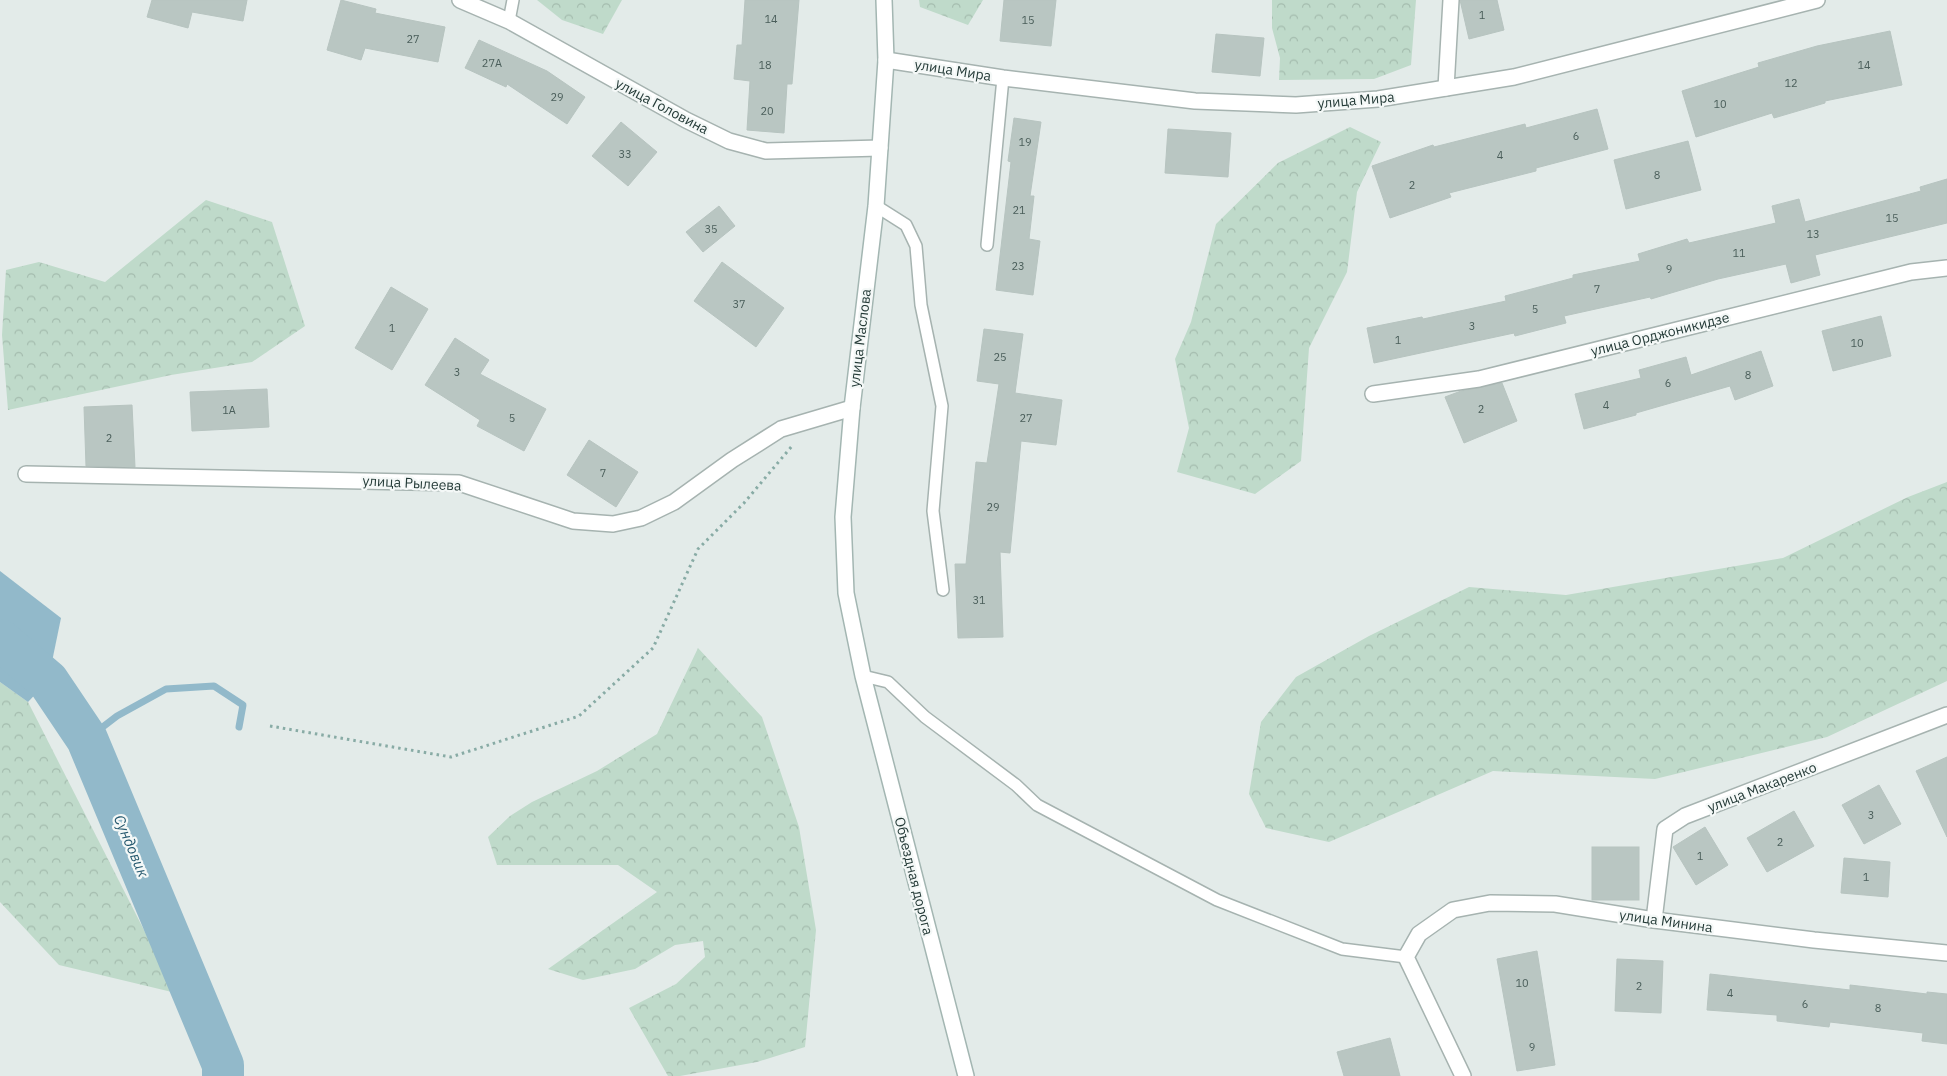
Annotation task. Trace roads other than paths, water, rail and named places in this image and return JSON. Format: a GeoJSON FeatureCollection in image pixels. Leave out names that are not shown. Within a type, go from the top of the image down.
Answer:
{"type":"FeatureCollection","features":[{"type":"Feature","properties":{"kind":"street","name":"улица Головина"},"geometry":{"type":"LineString","coordinates":[[460,0],[509,21],[686,120],[729,141],[766,151],[880,148]]}},
{"type":"Feature","properties":{"kind":"street","name":"улица Маслова"},"geometry":{"type":"LineString","coordinates":[[863,676],[846,593],[843,517],[852,408],[876,206],[886,60],[884,0]]}},
{"type":"Feature","properties":{"kind":"street"},"geometry":{"type":"LineString","coordinates":[[1446,88],[1451,0]]}},
{"type":"Feature","properties":{"kind":"street","name":"улица Мира"},"geometry":{"type":"LineString","coordinates":[[886,60],[1003,78],[1195,101],[1296,105],[1378,100],[1514,77],[1816,0]]}},
{"type":"Feature","properties":{"kind":"street","name":"улица Орджоникидзе"},"geometry":{"type":"LineString","coordinates":[[1373,394],[1479,379],[1910,272],[1947,268]]}},
{"type":"Feature","properties":{"kind":"street","name":"улица Рылеева"},"geometry":{"type":"LineString","coordinates":[[26,474],[459,483],[573,520],[613,524],[641,518],[674,502],[732,460],[781,429],[852,408]]}},
{"type":"Feature","properties":{"kind":"street","name":"Объездная дорога"},"geometry":{"type":"LineString","coordinates":[[863,676],[966,1076]]}},
{"type":"Feature","properties":{"kind":"street","name":"улица Макаренко"},"geometry":{"type":"LineString","coordinates":[[1654,920],[1665,829],[1685,816],[1947,715]]}},
{"type":"Feature","properties":{"kind":"street","name":"улица Минина"},"geometry":{"type":"LineString","coordinates":[[1406,957],[1419,934],[1453,910],[1490,903],[1555,904],[1654,920],[1814,940],[1947,953]]}},
{"type":"Feature","properties":{"kind":"street"},"geometry":{"type":"LineString","coordinates":[[1406,957],[1463,1076]]}},
{"type":"Feature","properties":{"kind":"lane"},"geometry":{"type":"LineString","coordinates":[[509,21],[513,0]]}},
{"type":"Feature","properties":{"kind":"lane"},"geometry":{"type":"LineString","coordinates":[[987,245],[1003,78]]}},
{"type":"Feature","properties":{"kind":"lane"},"geometry":{"type":"LineString","coordinates":[[876,206],[906,225],[916,246],[921,305],[942,406],[933,511],[943,590]]}},
{"type":"Feature","properties":{"kind":"lane"},"geometry":{"type":"LineString","coordinates":[[863,676],[888,682],[925,717],[1016,784],[1037,804],[1216,900],[1342,949],[1406,957]]}},
{"type":"Feature","properties":{"kind":"water"},"geometry":{"type":"Polygon","coordinates":[[[0,571],[61,618],[48,681],[28,702],[0,682],[0,571]]]}},
{"type":"Feature","properties":{"kind":"waterway","name":"Сундовик"},"geometry":{"type":"LineString","coordinates":[[0,640],[48,681],[87,739],[223,1065],[223,1076]]}},
{"type":"Feature","properties":{"kind":"waterway"},"geometry":{"type":"LineString","coordinates":[[87,739],[117,716],[166,689],[214,686],[243,705],[239,727]]}}]}
